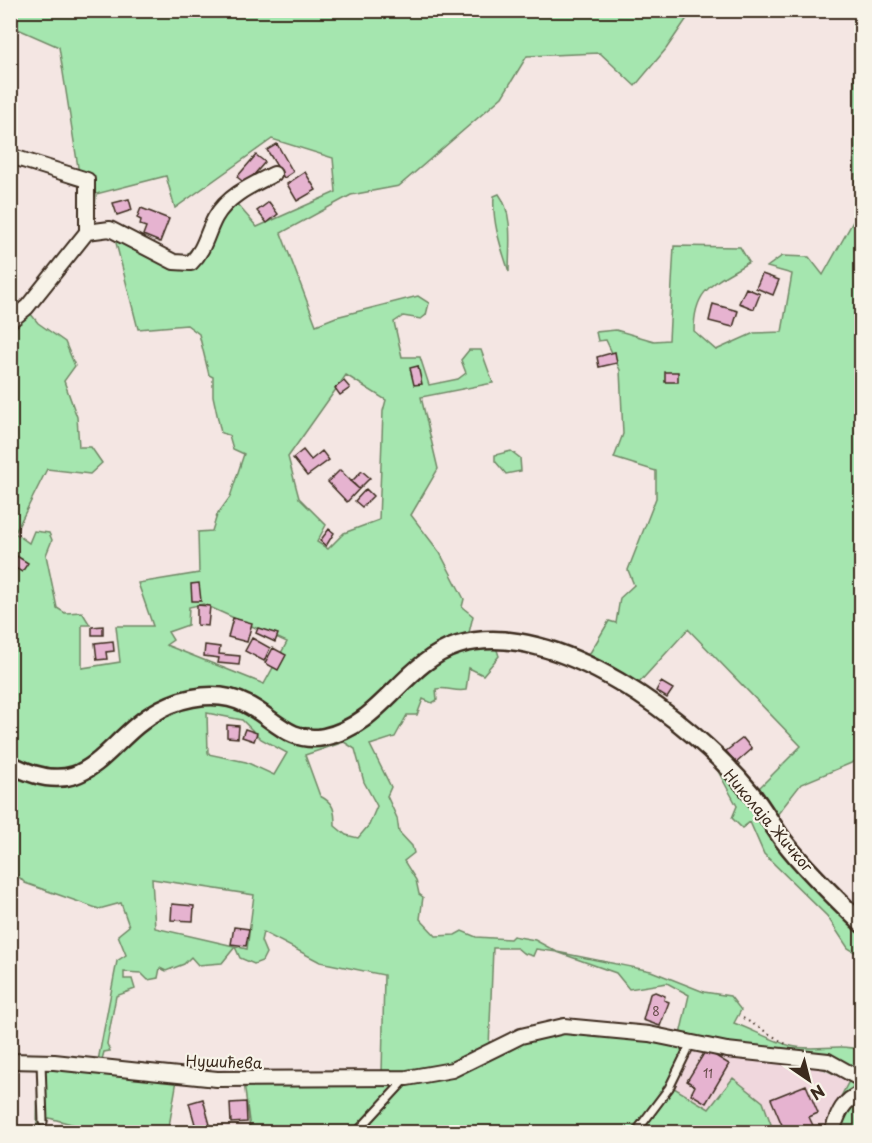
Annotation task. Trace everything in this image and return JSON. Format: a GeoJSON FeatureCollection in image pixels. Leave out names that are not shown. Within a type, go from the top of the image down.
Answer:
{"type":"FeatureCollection","features":[{"type":"Feature","properties":{"kind":"street"},"geometry":{"type":"LineString","coordinates":[[10,156],[87,180],[87,232],[27,308],[10,321]]}},
{"type":"Feature","properties":{"kind":"street"},"geometry":{"type":"LineString","coordinates":[[87,232],[110,229],[174,262],[191,263],[202,252],[214,219],[226,203],[274,174]]}},
{"type":"Feature","properties":{"kind":"street","name":"Николаја Жичког"},"geometry":{"type":"LineString","coordinates":[[10,764],[24,771],[55,776],[86,772],[99,763],[142,720],[181,700],[206,696],[230,698],[247,704],[283,731],[297,737],[325,737],[349,729],[369,716],[423,664],[437,654],[479,641],[522,641],[562,653],[613,679],[687,732],[750,793],[784,842],[861,924]]}},
{"type":"Feature","properties":{"kind":"street","name":"Нушићева"},"geometry":{"type":"LineString","coordinates":[[10,1061],[218,1079],[407,1078],[452,1070],[521,1036],[564,1026],[649,1034],[728,1050],[828,1061],[861,1080]]}},
{"type":"Feature","properties":{"kind":"street"},"geometry":{"type":"LineString","coordinates":[[832,1132],[841,1107],[848,1099],[861,1093]]}},
{"type":"Feature","properties":{"kind":"lane"},"geometry":{"type":"LineString","coordinates":[[636,1132],[669,1088],[691,1043]]}},
{"type":"Feature","properties":{"kind":"lane"},"geometry":{"type":"LineString","coordinates":[[41,1062],[43,1122]]}},
{"type":"Feature","properties":{"kind":"lane"},"geometry":{"type":"LineString","coordinates":[[357,1132],[407,1078]]}},
{"type":"Feature","properties":{"kind":"path"},"geometry":{"type":"LineString","coordinates":[[743,1018],[792,1047]]}},
{"type":"Feature","properties":{"kind":"shaded area"},"geometry":{"type":"Polygon","coordinates":[[[693,1046],[779,1058],[824,1069],[850,1081],[838,1099],[822,1132],[763,1132],[772,1127],[709,1109],[674,1087],[693,1046]]]}},
{"type":"Feature","properties":{"kind":"green space"},"geometry":{"type":"Polygon","coordinates":[[[11,11],[692,11],[666,49],[635,86],[600,53],[527,56],[502,97],[399,186],[351,195],[281,233],[316,325],[336,317],[418,296],[429,303],[426,315],[421,319],[403,316],[394,322],[402,357],[420,357],[429,385],[458,379],[466,373],[461,360],[469,350],[481,350],[493,383],[421,397],[438,469],[411,515],[440,553],[464,599],[462,607],[473,616],[468,637],[439,645],[425,653],[362,718],[318,735],[254,713],[277,734],[339,740],[379,718],[425,668],[445,655],[495,644],[499,656],[483,675],[469,668],[466,690],[436,689],[437,700],[432,703],[423,699],[417,715],[407,715],[395,737],[370,745],[391,787],[387,796],[397,818],[399,832],[412,846],[414,853],[404,861],[416,880],[419,894],[423,897],[420,919],[436,936],[455,935],[462,931],[476,937],[510,939],[513,936],[535,940],[557,952],[651,971],[704,992],[730,996],[741,1010],[734,1023],[791,1046],[855,1048],[861,1051],[861,1132],[825,1132],[824,1129],[849,1081],[824,1069],[682,1035],[693,1046],[674,1088],[709,1109],[733,1078],[763,1102],[772,1127],[763,1132],[222,1132],[250,1129],[244,1082],[382,1075],[384,975],[320,962],[263,932],[261,941],[266,953],[262,961],[254,964],[240,958],[235,947],[222,963],[198,965],[191,957],[184,964],[166,971],[160,968],[158,978],[148,980],[141,973],[124,972],[124,979],[132,979],[135,989],[116,996],[107,1044],[110,1051],[104,1052],[101,1063],[98,1061],[117,961],[126,955],[118,935],[129,926],[121,903],[99,909],[25,883],[11,869],[11,312],[22,303],[38,323],[65,342],[75,366],[64,381],[77,417],[79,447],[91,447],[102,463],[90,474],[47,469],[15,533],[29,543],[34,531],[49,533],[52,540],[46,555],[57,608],[65,613],[82,612],[90,625],[82,625],[82,668],[120,662],[116,626],[153,626],[138,583],[199,573],[198,532],[212,531],[217,515],[230,497],[244,454],[233,449],[229,435],[221,433],[213,396],[213,377],[209,375],[199,334],[187,325],[138,329],[114,235],[169,264],[190,257],[188,253],[237,204],[257,227],[336,192],[333,158],[272,139],[175,208],[166,176],[96,194],[94,224],[81,186],[59,47],[11,26],[11,11]],[[346,375],[288,457],[299,498],[326,525],[317,542],[328,549],[344,533],[379,520],[383,411],[386,400],[346,375]],[[203,604],[189,607],[188,625],[168,632],[173,640],[166,645],[264,684],[287,642],[203,604]],[[207,713],[208,754],[246,762],[274,775],[287,753],[261,739],[242,720],[207,713]],[[344,742],[305,755],[320,796],[333,808],[335,826],[346,835],[358,838],[369,825],[377,806],[364,782],[355,749],[344,742]],[[152,879],[155,928],[247,949],[254,895],[152,879]],[[493,948],[489,1048],[564,1022],[680,1035],[689,995],[667,983],[629,989],[616,973],[557,952],[536,949],[533,956],[517,948],[493,948]]]}},
{"type":"Feature","properties":{"kind":"green space"},"geometry":{"type":"Polygon","coordinates":[[[854,11],[861,11],[861,759],[801,784],[777,815],[758,789],[801,746],[688,629],[637,685],[587,658],[609,621],[616,623],[620,598],[634,585],[628,570],[656,498],[656,471],[614,458],[623,434],[620,370],[606,340],[598,341],[596,332],[616,330],[654,341],[669,340],[674,246],[740,247],[749,262],[717,281],[702,295],[698,305],[694,331],[716,350],[754,333],[782,332],[792,274],[767,267],[782,256],[809,257],[823,275],[855,218],[854,11]]]}},
{"type":"Feature","properties":{"kind":"green space"},"geometry":{"type":"Polygon","coordinates":[[[499,194],[504,202],[509,221],[509,272],[494,216],[494,196],[499,194]]]}},
{"type":"Feature","properties":{"kind":"green space"},"geometry":{"type":"Polygon","coordinates":[[[511,451],[520,458],[521,471],[506,474],[495,461],[495,455],[511,451]]]}},
{"type":"Feature","properties":{"kind":"green space"},"geometry":{"type":"Polygon","coordinates":[[[714,764],[861,918],[861,956],[848,948],[827,916],[764,854],[750,822],[742,828],[732,818],[737,806],[714,764]]]}},
{"type":"Feature","properties":{"kind":"green space"},"geometry":{"type":"Polygon","coordinates":[[[38,1065],[177,1080],[168,1132],[101,1132],[49,1118],[43,1132],[37,1132],[38,1065]]]}},
{"type":"Feature","properties":{"kind":"building"},"geometry":{"type":"Polygon","coordinates":[[[277,144],[293,172],[284,178],[267,150],[277,144]]]}},
{"type":"Feature","properties":{"kind":"building"},"geometry":{"type":"Polygon","coordinates":[[[256,155],[265,162],[246,184],[237,177],[256,155]]]}},
{"type":"Feature","properties":{"kind":"building"},"geometry":{"type":"Polygon","coordinates":[[[305,172],[316,190],[297,201],[287,184],[305,172]]]}},
{"type":"Feature","properties":{"kind":"building"},"geometry":{"type":"Polygon","coordinates":[[[129,199],[132,210],[117,215],[113,203],[129,199]]]}},
{"type":"Feature","properties":{"kind":"building"},"geometry":{"type":"Polygon","coordinates":[[[269,202],[278,214],[267,223],[257,211],[269,202]]]}},
{"type":"Feature","properties":{"kind":"building"},"geometry":{"type":"Polygon","coordinates":[[[141,208],[169,219],[160,242],[143,235],[146,227],[140,225],[141,220],[137,218],[141,208]]]}},
{"type":"Feature","properties":{"kind":"building"},"geometry":{"type":"Polygon","coordinates":[[[762,274],[779,280],[773,295],[756,288],[762,274]]]}},
{"type":"Feature","properties":{"kind":"building"},"geometry":{"type":"Polygon","coordinates":[[[746,288],[760,294],[754,309],[739,303],[746,288]]]}},
{"type":"Feature","properties":{"kind":"building"},"geometry":{"type":"Polygon","coordinates":[[[713,304],[738,311],[733,327],[709,321],[713,304]]]}},
{"type":"Feature","properties":{"kind":"building"},"geometry":{"type":"Polygon","coordinates":[[[615,352],[617,363],[599,367],[597,357],[615,352]]]}},
{"type":"Feature","properties":{"kind":"building"},"geometry":{"type":"Polygon","coordinates":[[[418,366],[422,384],[414,385],[410,368],[418,366]]]}},
{"type":"Feature","properties":{"kind":"building"},"geometry":{"type":"Polygon","coordinates":[[[665,372],[678,372],[678,382],[665,382],[665,372]]]}},
{"type":"Feature","properties":{"kind":"building"},"geometry":{"type":"Polygon","coordinates":[[[344,381],[350,388],[340,395],[335,388],[344,381]]]}},
{"type":"Feature","properties":{"kind":"building"},"geometry":{"type":"Polygon","coordinates":[[[303,450],[311,460],[322,451],[329,460],[307,476],[293,458],[303,450]]]}},
{"type":"Feature","properties":{"kind":"building"},"geometry":{"type":"Polygon","coordinates":[[[340,470],[359,489],[347,502],[328,482],[340,470]]]}},
{"type":"Feature","properties":{"kind":"building"},"geometry":{"type":"Polygon","coordinates":[[[362,471],[370,478],[359,489],[351,482],[362,471]]]}},
{"type":"Feature","properties":{"kind":"building"},"geometry":{"type":"Polygon","coordinates":[[[366,489],[373,496],[362,507],[355,501],[366,489]]]}},
{"type":"Feature","properties":{"kind":"building"},"geometry":{"type":"Polygon","coordinates":[[[329,529],[334,533],[326,546],[320,541],[329,529]]]}},
{"type":"Feature","properties":{"kind":"building"},"geometry":{"type":"Polygon","coordinates":[[[15,555],[28,563],[22,572],[10,565],[15,555]]]}},
{"type":"Feature","properties":{"kind":"building"},"geometry":{"type":"Polygon","coordinates":[[[199,583],[201,601],[192,601],[191,584],[199,583]]]}},
{"type":"Feature","properties":{"kind":"building"},"geometry":{"type":"Polygon","coordinates":[[[197,605],[210,606],[208,626],[197,625],[197,605]]]}},
{"type":"Feature","properties":{"kind":"building"},"geometry":{"type":"Polygon","coordinates":[[[233,618],[252,623],[247,642],[228,637],[233,618]]]}},
{"type":"Feature","properties":{"kind":"building"},"geometry":{"type":"Polygon","coordinates":[[[103,626],[103,635],[92,635],[92,627],[103,626]]]}},
{"type":"Feature","properties":{"kind":"building"},"geometry":{"type":"Polygon","coordinates":[[[258,628],[278,634],[275,642],[256,633],[258,628]]]}},
{"type":"Feature","properties":{"kind":"building"},"geometry":{"type":"Polygon","coordinates":[[[252,638],[270,648],[264,661],[245,651],[252,638]]]}},
{"type":"Feature","properties":{"kind":"building"},"geometry":{"type":"Polygon","coordinates":[[[113,641],[114,651],[106,652],[107,659],[97,660],[95,643],[113,641]]]}},
{"type":"Feature","properties":{"kind":"building"},"geometry":{"type":"Polygon","coordinates":[[[205,645],[220,647],[219,654],[240,656],[239,665],[218,663],[219,658],[204,656],[205,645]]]}},
{"type":"Feature","properties":{"kind":"building"},"geometry":{"type":"Polygon","coordinates":[[[273,648],[286,655],[278,670],[265,663],[273,648]]]}},
{"type":"Feature","properties":{"kind":"building"},"geometry":{"type":"Polygon","coordinates":[[[661,682],[673,689],[667,698],[656,691],[661,682]]]}},
{"type":"Feature","properties":{"kind":"building"},"geometry":{"type":"Polygon","coordinates":[[[227,725],[239,726],[238,738],[227,737],[227,725]]]}},
{"type":"Feature","properties":{"kind":"building"},"geometry":{"type":"Polygon","coordinates":[[[245,729],[257,733],[254,741],[242,737],[245,729]]]}},
{"type":"Feature","properties":{"kind":"building"},"geometry":{"type":"Polygon","coordinates":[[[743,738],[752,749],[736,763],[726,751],[743,738]]]}},
{"type":"Feature","properties":{"kind":"building"},"geometry":{"type":"Polygon","coordinates":[[[172,904],[194,906],[193,921],[171,920],[172,904]]]}},
{"type":"Feature","properties":{"kind":"building"},"geometry":{"type":"Polygon","coordinates":[[[234,927],[249,929],[246,946],[231,944],[234,927]]]}},
{"type":"Feature","properties":{"kind":"building"},"geometry":{"type":"Polygon","coordinates":[[[655,992],[665,996],[664,1000],[669,1002],[660,1026],[643,1020],[650,994],[655,992]]]}},
{"type":"Feature","properties":{"kind":"building"},"geometry":{"type":"Polygon","coordinates":[[[706,1050],[729,1064],[706,1103],[691,1094],[695,1086],[687,1081],[706,1050]]]}},
{"type":"Feature","properties":{"kind":"building"},"geometry":{"type":"Polygon","coordinates":[[[806,1085],[818,1113],[809,1117],[816,1132],[785,1132],[771,1099],[806,1085]]]}},
{"type":"Feature","properties":{"kind":"building"},"geometry":{"type":"Polygon","coordinates":[[[203,1099],[212,1132],[191,1132],[189,1126],[195,1124],[189,1103],[203,1099]]]}},
{"type":"Feature","properties":{"kind":"building"},"geometry":{"type":"Polygon","coordinates":[[[246,1102],[247,1122],[231,1123],[230,1103],[246,1102]]]}}]}
